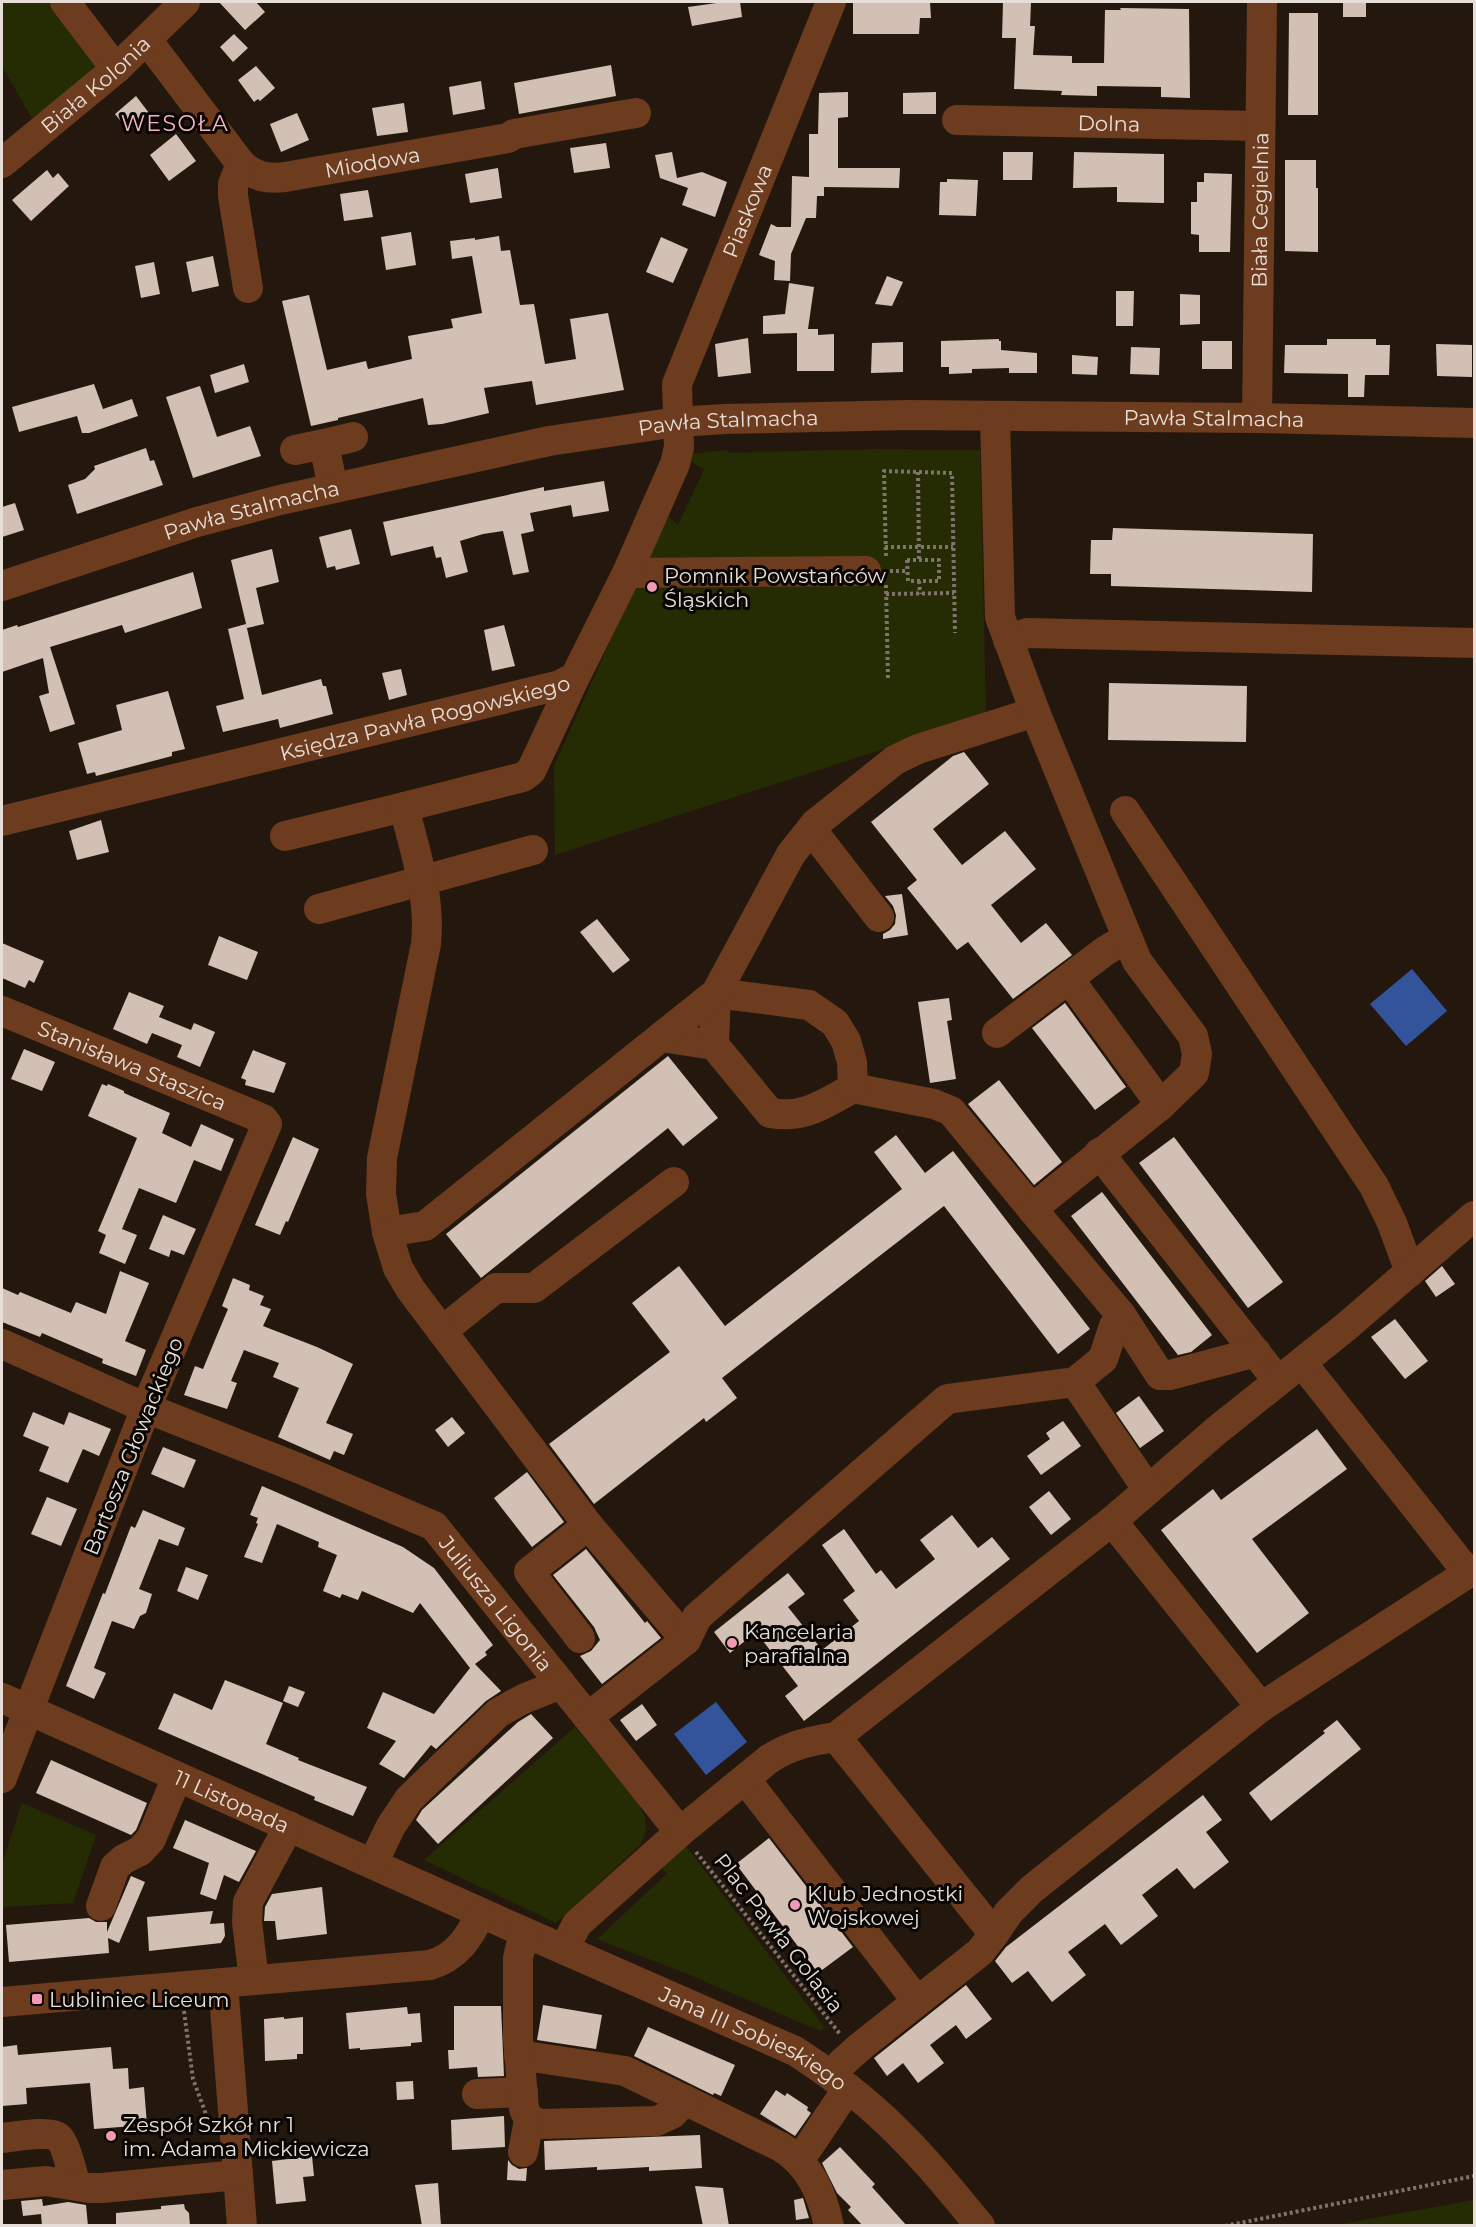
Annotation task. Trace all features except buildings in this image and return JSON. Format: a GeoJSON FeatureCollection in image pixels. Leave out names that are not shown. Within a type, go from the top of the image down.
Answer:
{"type":"FeatureCollection","features":[{"type":"Feature","properties":{"kind":"street"},"geometry":{"type":"LineString","coordinates":[[65,2],[116,69]]}},
{"type":"Feature","properties":{"kind":"street","name":"Biała Kolonia"},"geometry":{"type":"LineString","coordinates":[[2,163],[116,69],[185,2]]}},
{"type":"Feature","properties":{"kind":"street","name":"Piaskowa"},"geometry":{"type":"LineString","coordinates":[[677,422],[676,384],[831,2]]}},
{"type":"Feature","properties":{"kind":"street","name":"Biała Cegielnia"},"geometry":{"type":"LineString","coordinates":[[1257,418],[1262,2]]}},
{"type":"Feature","properties":{"kind":"street"},"geometry":{"type":"LineString","coordinates":[[147,40],[241,164],[234,177],[232,196],[248,288]]}},
{"type":"Feature","properties":{"kind":"street","name":"Miodowa"},"geometry":{"type":"LineString","coordinates":[[241,164],[256,176],[274,178],[508,138],[514,134],[636,113]]}},
{"type":"Feature","properties":{"kind":"street","name":"Dolna"},"geometry":{"type":"LineString","coordinates":[[957,120],[1260,126]]}},
{"type":"Feature","properties":{"kind":"street","name":"Pawła Stalmacha"},"geometry":{"type":"LineString","coordinates":[[2,586],[196,522],[333,488],[549,441],[677,422],[898,415],[1257,418],[1474,423]]}},
{"type":"Feature","properties":{"kind":"street"},"geometry":{"type":"LineString","coordinates":[[995,417],[1000,617],[1035,712],[1137,961],[1193,1036],[1197,1054],[1194,1073],[1161,1105],[1032,1209]]}},
{"type":"Feature","properties":{"kind":"street","name":"Księdza Pawła Rogowskiego"},"geometry":{"type":"LineString","coordinates":[[2,821],[560,685],[575,677],[627,573],[675,464],[678,447],[677,422]]}},
{"type":"Feature","properties":{"kind":"street"},"geometry":{"type":"LineString","coordinates":[[295,450],[353,437]]}},
{"type":"Feature","properties":{"kind":"street"},"geometry":{"type":"LineString","coordinates":[[324,444],[333,488]]}},
{"type":"Feature","properties":{"kind":"street"},"geometry":{"type":"LineString","coordinates":[[627,573],[879,571]]}},
{"type":"Feature","properties":{"kind":"street"},"geometry":{"type":"LineString","coordinates":[[1008,640],[1027,633],[1474,643]]}},
{"type":"Feature","properties":{"kind":"street"},"geometry":{"type":"LineString","coordinates":[[285,836],[524,777],[531,771],[575,677]]}},
{"type":"Feature","properties":{"kind":"street"},"geometry":{"type":"LineString","coordinates":[[387,1232],[424,1226],[716,993],[791,854],[811,829],[895,760],[918,749],[1035,712]]}},
{"type":"Feature","properties":{"kind":"street"},"geometry":{"type":"LineString","coordinates":[[404,807],[422,881],[428,924],[426,944],[382,1158],[381,1194],[387,1232],[398,1268],[411,1290],[588,1526],[686,1640]]}},
{"type":"Feature","properties":{"kind":"street"},"geometry":{"type":"LineString","coordinates":[[1125,811],[1374,1186],[1392,1223],[1410,1272]]}},
{"type":"Feature","properties":{"kind":"street"},"geometry":{"type":"LineString","coordinates":[[811,829],[879,917]]}},
{"type":"Feature","properties":{"kind":"street"},"geometry":{"type":"LineString","coordinates":[[319,909],[533,850]]}},
{"type":"Feature","properties":{"kind":"street"},"geometry":{"type":"LineString","coordinates":[[997,1033],[1105,951],[1127,938]]}},
{"type":"Feature","properties":{"kind":"street"},"geometry":{"type":"LineString","coordinates":[[1069,978],[1161,1105]]}},
{"type":"Feature","properties":{"kind":"street"},"geometry":{"type":"LineString","coordinates":[[716,993],[714,1045],[770,1113],[786,1116],[813,1110],[853,1088],[934,1104],[951,1111],[1121,1315],[1160,1375],[1170,1375],[1256,1352]]}},
{"type":"Feature","properties":{"kind":"street"},"geometry":{"type":"LineString","coordinates":[[716,993],[809,1005],[835,1023],[846,1041],[852,1062],[853,1088]]}},
{"type":"Feature","properties":{"kind":"street","name":"Stanisława Staszica"},"geometry":{"type":"LineString","coordinates":[[2,1011],[263,1119]]}},
{"type":"Feature","properties":{"kind":"street"},"geometry":{"type":"LineString","coordinates":[[661,1037],[714,1045]]}},
{"type":"Feature","properties":{"kind":"street","name":"Bartosza Głowackiego"},"geometry":{"type":"LineString","coordinates":[[2,1778],[15,1704],[267,1128],[266,1121],[263,1119]]}},
{"type":"Feature","properties":{"kind":"street"},"geometry":{"type":"LineString","coordinates":[[1100,1153],[1278,1381]]}},
{"type":"Feature","properties":{"kind":"street"},"geometry":{"type":"LineString","coordinates":[[442,1332],[496,1288],[534,1288],[674,1182]]}},
{"type":"Feature","properties":{"kind":"street"},"geometry":{"type":"LineString","coordinates":[[564,1949],[577,1924],[680,1832],[769,1759],[794,1745],[836,1737],[1113,1521],[1474,1216]]}},
{"type":"Feature","properties":{"kind":"street"},"geometry":{"type":"LineString","coordinates":[[588,1717],[686,1640],[697,1617],[947,1399],[1075,1382],[1103,1359],[1114,1326],[1121,1315]]}},
{"type":"Feature","properties":{"kind":"street","name":"Juliusza Ligonia"},"geometry":{"type":"LineString","coordinates":[[2,1344],[146,1408],[298,1468],[434,1526],[680,1832]]}},
{"type":"Feature","properties":{"kind":"street"},"geometry":{"type":"LineString","coordinates":[[799,2161],[840,2082],[842,2062],[980,1952],[1010,1912],[1032,1889],[1261,1707],[1471,1571],[1302,1363]]}},
{"type":"Feature","properties":{"kind":"street"},"geometry":{"type":"LineString","coordinates":[[1075,1382],[1148,1490]]}},
{"type":"Feature","properties":{"kind":"street"},"geometry":{"type":"LineString","coordinates":[[1113,1521],[1261,1707]]}},
{"type":"Feature","properties":{"kind":"street"},"geometry":{"type":"LineString","coordinates":[[580,1638],[523,1564],[588,1526]]}},
{"type":"Feature","properties":{"kind":"street"},"geometry":{"type":"LineString","coordinates":[[373,1863],[391,1826],[409,1799],[498,1713],[561,1684]]}},
{"type":"Feature","properties":{"kind":"street","name":"11 Listopada"},"geometry":{"type":"LineString","coordinates":[[15,1704],[471,1909]]}},
{"type":"Feature","properties":{"kind":"street"},"geometry":{"type":"LineString","coordinates":[[836,1737],[994,1934]]}},
{"type":"Feature","properties":{"kind":"street"},"geometry":{"type":"LineString","coordinates":[[101,1906],[115,1867],[124,1859],[140,1851],[151,1839],[177,1777]]}},
{"type":"Feature","properties":{"kind":"street"},"geometry":{"type":"LineString","coordinates":[[745,1779],[917,2001]]}},
{"type":"Feature","properties":{"kind":"street"},"geometry":{"type":"LineString","coordinates":[[254,1980],[247,1922],[248,1902],[289,1826]]}},
{"type":"Feature","properties":{"kind":"street"},"geometry":{"type":"LineString","coordinates":[[2,2001],[430,1965],[452,1955],[473,1930],[471,1909]]}},
{"type":"Feature","properties":{"kind":"street","name":"Jana III Sobieskiego"},"geometry":{"type":"LineString","coordinates":[[471,1909],[795,2051],[840,2082],[873,2109],[934,2170],[980,2226]]}},
{"type":"Feature","properties":{"kind":"street"},"geometry":{"type":"LineString","coordinates":[[523,2152],[526,2106],[519,2055],[518,1958],[524,1932]]}},
{"type":"Feature","properties":{"kind":"street"},"geometry":{"type":"LineString","coordinates":[[223,1983],[242,2226]]}},
{"type":"Feature","properties":{"kind":"street"},"geometry":{"type":"LineString","coordinates":[[519,2055],[625,2071],[781,2147],[799,2161],[818,2188],[829,2226]]}},
{"type":"Feature","properties":{"kind":"street"},"geometry":{"type":"LineString","coordinates":[[477,2094],[526,2106],[541,2124],[657,2121],[672,2114],[684,2100]]}},
{"type":"Feature","properties":{"kind":"street"},"geometry":{"type":"LineString","coordinates":[[2,2138],[47,2134],[60,2138],[76,2186]]}},
{"type":"Feature","properties":{"kind":"street"},"geometry":{"type":"LineString","coordinates":[[2,2185],[46,2181],[102,2188],[238,2175]]}},
{"type":"Feature","properties":{"kind":"path"},"geometry":{"type":"LineString","coordinates":[[888,679],[886,594],[879,571],[885,547],[884,471],[952,472],[955,633]]}},
{"type":"Feature","properties":{"kind":"path"},"geometry":{"type":"LineString","coordinates":[[918,472],[919,560]]}},
{"type":"Feature","properties":{"kind":"path"},"geometry":{"type":"LineString","coordinates":[[885,547],[953,547]]}},
{"type":"Feature","properties":{"kind":"path"},"geometry":{"type":"LineString","coordinates":[[907,560],[939,560],[939,580],[919,581],[908,581],[907,560]]}},
{"type":"Feature","properties":{"kind":"path"},"geometry":{"type":"LineString","coordinates":[[919,581],[920,594]]}},
{"type":"Feature","properties":{"kind":"path"},"geometry":{"type":"LineString","coordinates":[[886,594],[954,593]]}},
{"type":"Feature","properties":{"kind":"path","name":"Plac Pawła Golasia"},"geometry":{"type":"LineString","coordinates":[[680,1832],[855,2052]]}},
{"type":"Feature","properties":{"kind":"path"},"geometry":{"type":"LineString","coordinates":[[184,2004],[193,2079],[208,2122]]}},
{"type":"Feature","properties":{"kind":"path"},"geometry":{"type":"LineString","coordinates":[[1225,2226],[1474,2176]]}},
{"type":"Feature","properties":{"kind":"green space"},"geometry":{"type":"Polygon","coordinates":[[[2,2],[82,2],[118,54],[33,120],[2,66],[2,2]]]}},
{"type":"Feature","properties":{"kind":"green space"},"geometry":{"type":"Polygon","coordinates":[[[874,449],[980,450],[986,716],[555,855],[554,766],[667,515],[678,525],[704,470],[692,462],[692,454],[728,450],[728,453],[874,449]]]}},
{"type":"Feature","properties":{"kind":"green space"},"geometry":{"type":"Polygon","coordinates":[[[575,1727],[637,1802],[645,1817],[646,1831],[640,1845],[556,1923],[424,1860],[575,1727]]]}},
{"type":"Feature","properties":{"kind":"green space"},"geometry":{"type":"Polygon","coordinates":[[[22,1803],[96,1835],[73,1903],[2,1907],[2,1864],[22,1803]]]}},
{"type":"Feature","properties":{"kind":"green space"},"geometry":{"type":"Polygon","coordinates":[[[682,1841],[825,2028],[820,2031],[690,1975],[597,1939],[667,1874],[657,1862],[682,1841]]]}},
{"type":"Feature","properties":{"kind":"green space"},"geometry":{"type":"Polygon","coordinates":[[[1474,2200],[1474,2225],[1336,2225],[1474,2200]]]}},
{"type":"Feature","properties":{"kind":"water"},"geometry":{"type":"Polygon","coordinates":[[[1412,969],[1447,1011],[1406,1046],[1370,1004],[1412,969]]]}},
{"type":"Feature","properties":{"kind":"water"},"geometry":{"type":"Polygon","coordinates":[[[716,1702],[747,1742],[706,1775],[674,1734],[716,1702]]]}},
{"type":"Feature","properties":{"kind":"place","name":"Pomnik Powstańców Śląskich"},"geometry":{"type":"Point","coordinates":[652,587]}},
{"type":"Feature","properties":{"kind":"place","name":"Kancelaria parafialna"},"geometry":{"type":"Point","coordinates":[732,1643]}},
{"type":"Feature","properties":{"kind":"place","name":"Klub Jednostki Wojskowej"},"geometry":{"type":"Point","coordinates":[795,1905]}},
{"type":"Feature","properties":{"kind":"place","name":"Lubliniec Liceum"},"geometry":{"type":"Point","coordinates":[37,1999]}},
{"type":"Feature","properties":{"kind":"place","name":"Zespół Szkół nr 1 im. Adama Mickiewicza"},"geometry":{"type":"Point","coordinates":[111,2136]}},
{"type":"Feature","properties":{"kind":"district","name":"WESOŁA"},"geometry":{"type":"Point","coordinates":[175,123]}}]}
